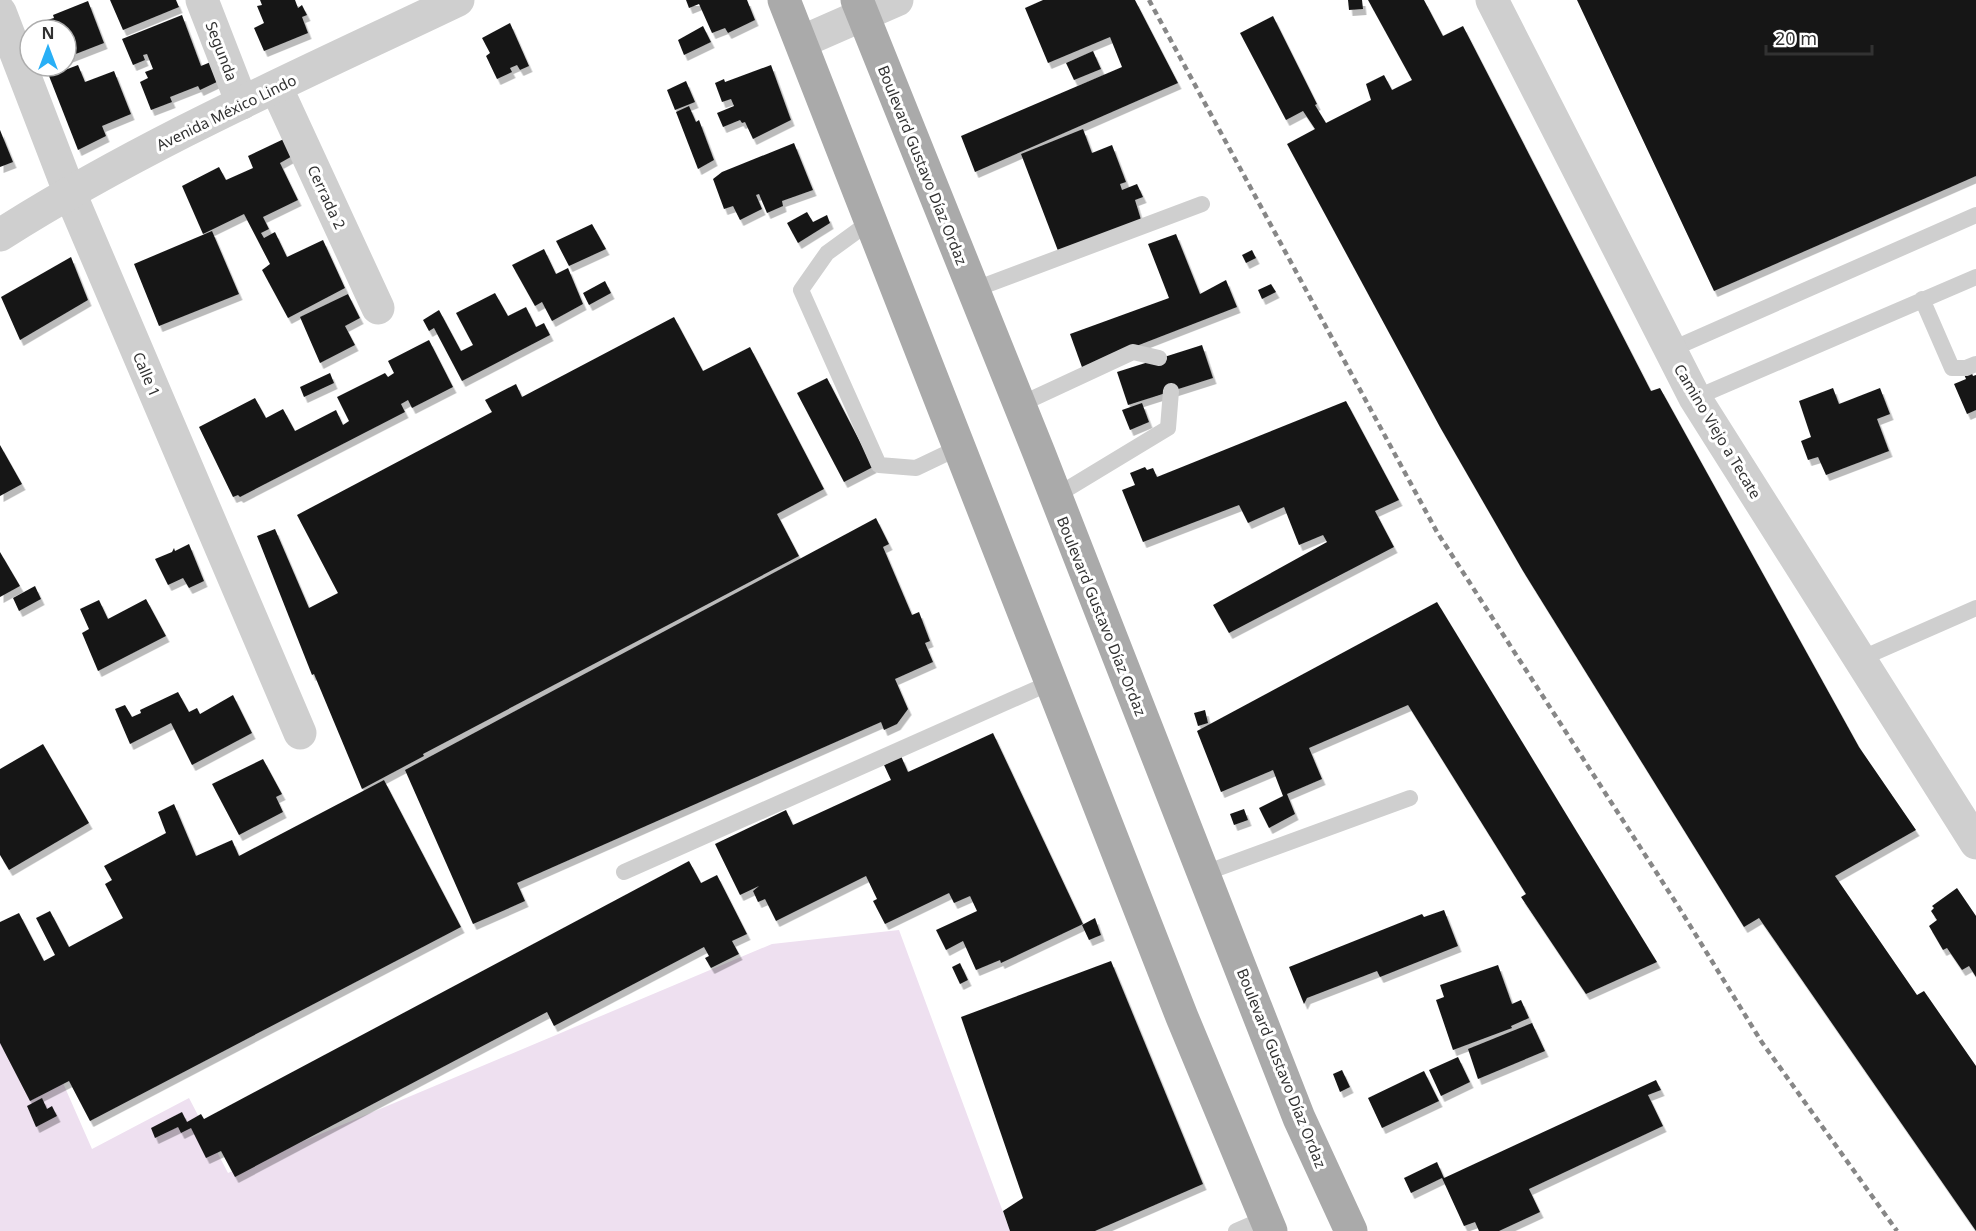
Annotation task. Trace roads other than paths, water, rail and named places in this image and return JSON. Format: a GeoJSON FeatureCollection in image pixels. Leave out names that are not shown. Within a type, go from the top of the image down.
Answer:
{"type":"FeatureCollection","features":[{"type":"Feature","properties":{"kind":"main road"},"geometry":{"type":"LineString","coordinates":[[784,0],[1182,1017],[1268,1225]]}},
{"type":"Feature","properties":{"kind":"main road","name":"Boulevard Gustavo Díaz Ordaz"},"geometry":{"type":"LineString","coordinates":[[860,7],[1205,873],[1299,1118],[1351,1231]]}},
{"type":"Feature","properties":{"kind":"street","name":"Segunda"},"geometry":{"type":"LineString","coordinates":[[202,0],[242,103]]}},
{"type":"Feature","properties":{"kind":"street","name":"Avenida México Lindo"},"geometry":{"type":"LineString","coordinates":[[0,235],[69,191],[242,103],[458,0]]}},
{"type":"Feature","properties":{"kind":"street"},"geometry":{"type":"LineString","coordinates":[[801,42],[860,7],[897,0]]}},
{"type":"Feature","properties":{"kind":"street","name":"Camino Viejo a Tecate"},"geometry":{"type":"LineString","coordinates":[[1492,0],[1695,398],[1976,843]]}},
{"type":"Feature","properties":{"kind":"street","name":"Calle 1"},"geometry":{"type":"LineString","coordinates":[[0,12],[69,191],[300,733]]}},
{"type":"Feature","properties":{"kind":"street","name":"Cerrada 2"},"geometry":{"type":"LineString","coordinates":[[276,87],[378,308]]}},
{"type":"Feature","properties":{"kind":"lane"},"geometry":{"type":"LineString","coordinates":[[973,290],[1202,204]]}},
{"type":"Feature","properties":{"kind":"lane"},"geometry":{"type":"LineString","coordinates":[[1670,350],[1976,214]]}},
{"type":"Feature","properties":{"kind":"lane"},"geometry":{"type":"LineString","coordinates":[[871,221],[827,253],[801,290],[879,465],[916,468],[960,447]]}},
{"type":"Feature","properties":{"kind":"lane"},"geometry":{"type":"LineString","coordinates":[[1695,398],[1976,277]]}},
{"type":"Feature","properties":{"kind":"lane"},"geometry":{"type":"LineString","coordinates":[[1922,299],[1952,368],[1966,368],[1976,364]]}},
{"type":"Feature","properties":{"kind":"lane"},"geometry":{"type":"LineString","coordinates":[[1019,405],[1133,352],[1159,358]]}},
{"type":"Feature","properties":{"kind":"lane"},"geometry":{"type":"LineString","coordinates":[[1054,496],[1168,428],[1170,391]]}},
{"type":"Feature","properties":{"kind":"lane"},"geometry":{"type":"LineString","coordinates":[[1860,659],[1976,608]]}},
{"type":"Feature","properties":{"kind":"lane"},"geometry":{"type":"LineString","coordinates":[[624,872],[1052,682]]}},
{"type":"Feature","properties":{"kind":"lane"},"geometry":{"type":"LineString","coordinates":[[1205,873],[1410,798]]}},
{"type":"Feature","properties":{"kind":"lane"},"geometry":{"type":"LineString","coordinates":[[1236,1231],[1268,1225]]}},
{"type":"Feature","properties":{"kind":"railway"},"geometry":{"type":"LineString","coordinates":[[1149,0],[1437,532],[1678,906],[1761,1041],[1897,1231]]}}]}
